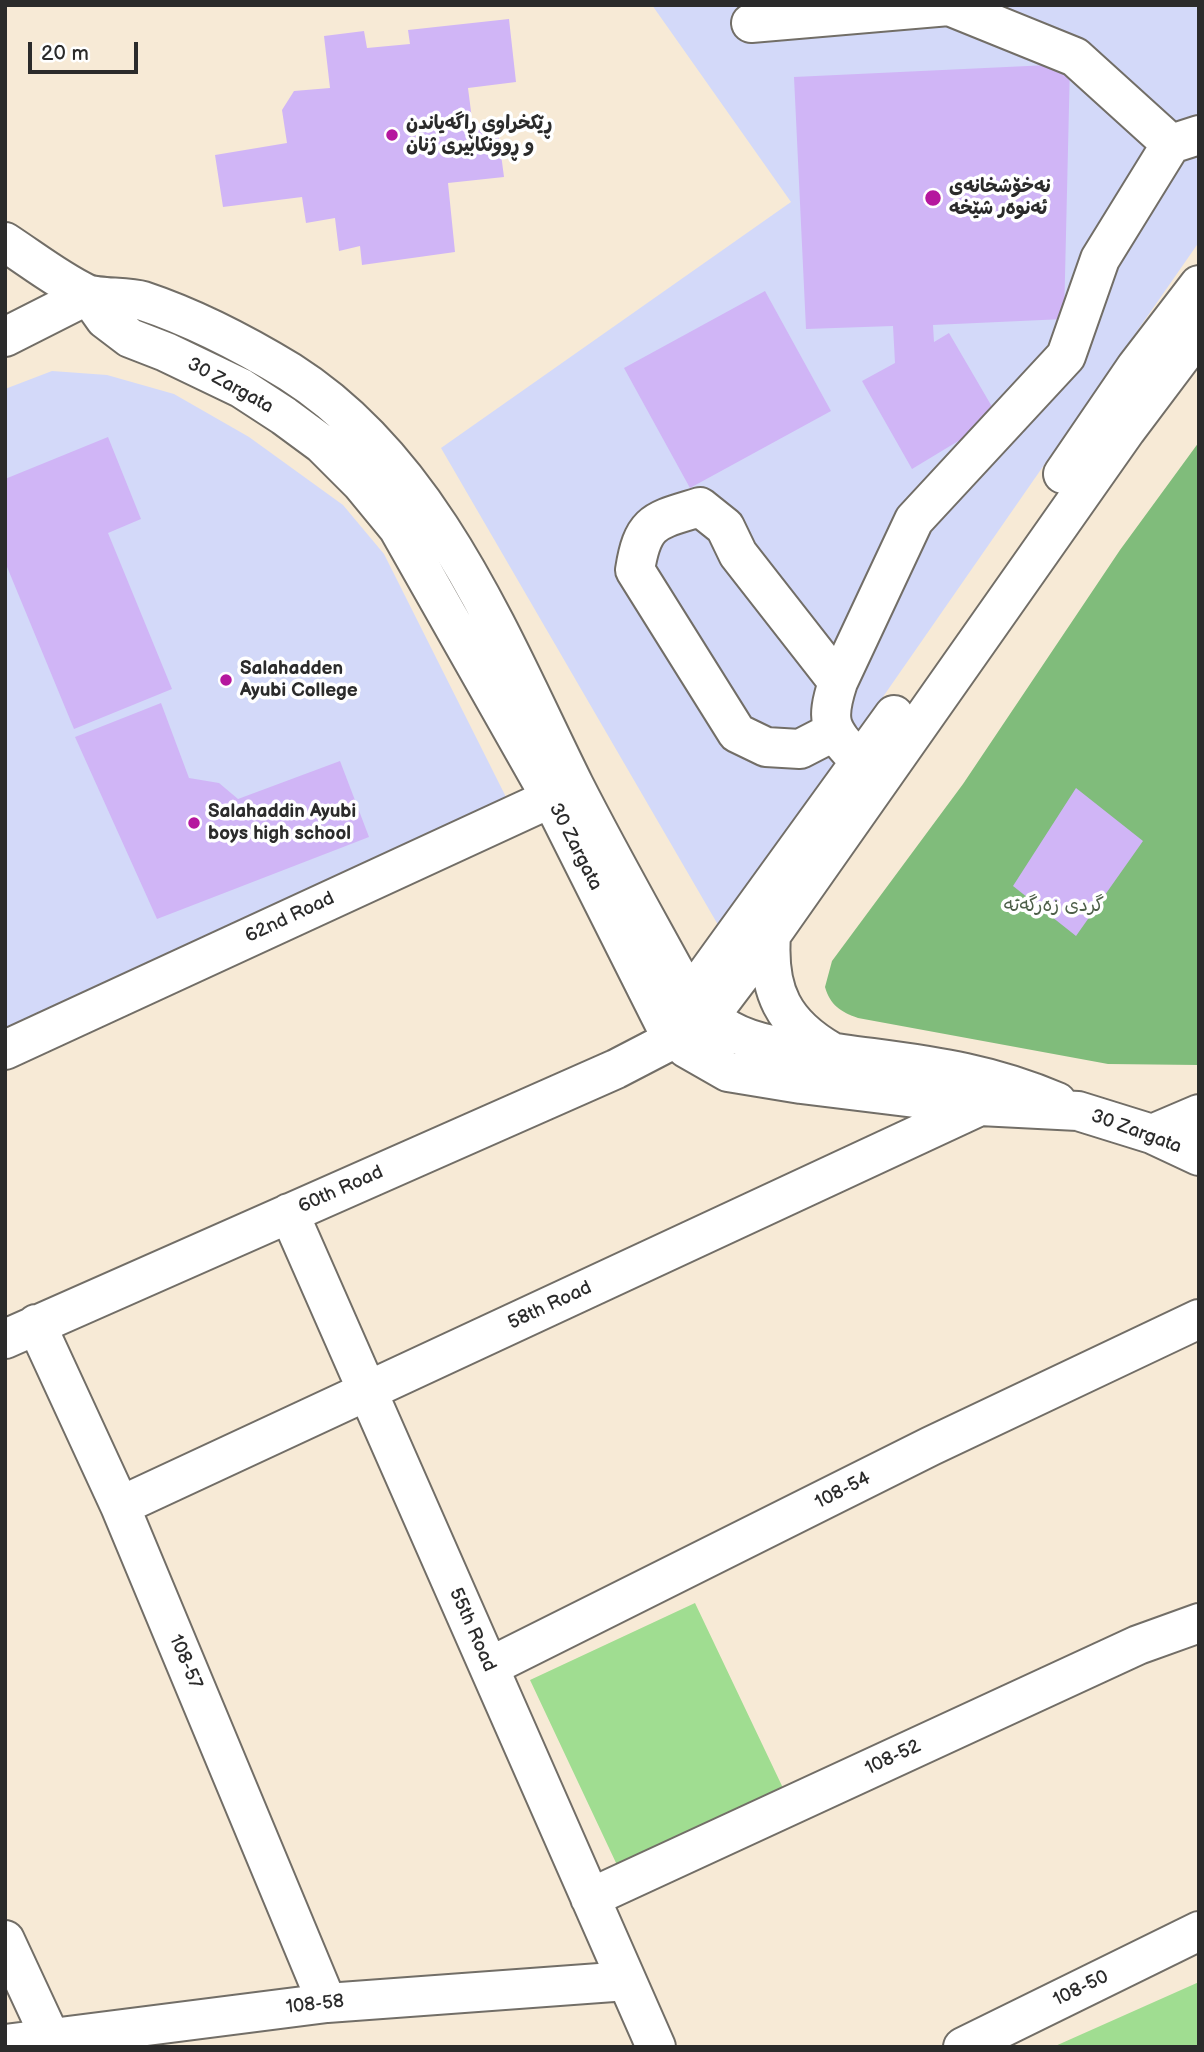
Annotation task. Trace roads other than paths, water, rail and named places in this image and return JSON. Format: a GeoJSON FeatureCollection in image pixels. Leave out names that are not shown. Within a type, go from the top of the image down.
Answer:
{"type":"FeatureCollection","features":[{"type":"Feature","properties":{"kind":"street"},"geometry":{"type":"LineString","coordinates":[[751,23],[949,6],[1075,57],[1185,139],[1100,259],[1066,356],[914,520],[838,682],[830,706],[833,733],[860,762]]}},
{"type":"Feature","properties":{"kind":"street"},"geometry":{"type":"LineString","coordinates":[[5,242],[88,295]]}},
{"type":"Feature","properties":{"kind":"street"},"geometry":{"type":"LineString","coordinates":[[700,1007],[860,762],[971,610],[1136,367],[1199,285]]}},
{"type":"Feature","properties":{"kind":"street"},"geometry":{"type":"LineString","coordinates":[[5,337],[88,295],[115,295],[141,301],[213,330],[290,373],[357,423],[409,484],[498,625],[563,793],[700,1007],[730,1030],[785,1048],[991,1077],[1078,1111]]}},
{"type":"Feature","properties":{"kind":"street"},"geometry":{"type":"LineString","coordinates":[[676,1038],[680,1016],[700,1007],[771,935],[1111,450],[1199,333]]}},
{"type":"Feature","properties":{"kind":"street"},"geometry":{"type":"LineString","coordinates":[[833,733],[800,749],[766,747],[737,733],[635,570],[640,542],[656,520],[700,507],[725,527],[738,554],[838,682]]}},
{"type":"Feature","properties":{"kind":"street","name":"30 Zargata"},"geometry":{"type":"LineString","coordinates":[[563,793],[664,1023],[676,1038],[699,1058],[728,1072],[801,1084],[980,1106],[1078,1111],[1153,1134],[1199,1156]]}},
{"type":"Feature","properties":{"kind":"street","name":"62nd Road"},"geometry":{"type":"LineString","coordinates":[[5,1050],[563,793]]}},
{"type":"Feature","properties":{"kind":"street"},"geometry":{"type":"LineString","coordinates":[[771,935],[769,964],[775,992],[789,1018],[809,1038],[834,1053]]}},
{"type":"Feature","properties":{"kind":"street","name":"60th Road"},"geometry":{"type":"LineString","coordinates":[[21,1332],[616,1069],[676,1038]]}},
{"type":"Feature","properties":{"kind":"street","name":"58th Road"},"geometry":{"type":"LineString","coordinates":[[120,1506],[980,1106]]}},
{"type":"Feature","properties":{"kind":"street"},"geometry":{"type":"LineString","coordinates":[[1153,1134],[1199,1114]]}},
{"type":"Feature","properties":{"kind":"street","name":"55th Road"},"geometry":{"type":"LineString","coordinates":[[289,1213],[656,2047]]}},
{"type":"Feature","properties":{"kind":"street","name":"108-54"},"geometry":{"type":"LineString","coordinates":[[489,1667],[932,1446],[1199,1319]]}},
{"type":"Feature","properties":{"kind":"street","name":"108-57"},"geometry":{"type":"LineString","coordinates":[[21,1332],[120,1506],[327,2003]]}},
{"type":"Feature","properties":{"kind":"street","name":"108-52"},"geometry":{"type":"LineString","coordinates":[[590,1898],[1139,1644],[1199,1623]]}},
{"type":"Feature","properties":{"kind":"street","name":"108-50"},"geometry":{"type":"LineString","coordinates":[[963,2047],[1199,1930]]}},
{"type":"Feature","properties":{"kind":"street"},"geometry":{"type":"LineString","coordinates":[[5,1940],[51,2043]]}},
{"type":"Feature","properties":{"kind":"street","name":"108-58"},"geometry":{"type":"LineString","coordinates":[[5,2044],[51,2043],[327,2003],[627,1981]]}},
{"type":"Feature","properties":{"kind":"place","name":"ڕێکخراوی ڕاگەیاندن و ڕوونکابیری ژنان"},"geometry":{"type":"Point","coordinates":[392,135]}},
{"type":"Feature","properties":{"kind":"place","name":"نەخۆشخانەی ئەنوەر شێخە"},"geometry":{"type":"Point","coordinates":[933,198]}},
{"type":"Feature","properties":{"kind":"place","name":"Salahadden Ayubi College"},"geometry":{"type":"Point","coordinates":[226,680]}},
{"type":"Feature","properties":{"kind":"place","name":"Salahaddin Ayubi boys high school"},"geometry":{"type":"Point","coordinates":[194,823]}},
{"type":"Feature","properties":{"kind":"park label","name":"گردی زەرگەتە"},"geometry":{"type":"Point","coordinates":[1054,906]}}]}
